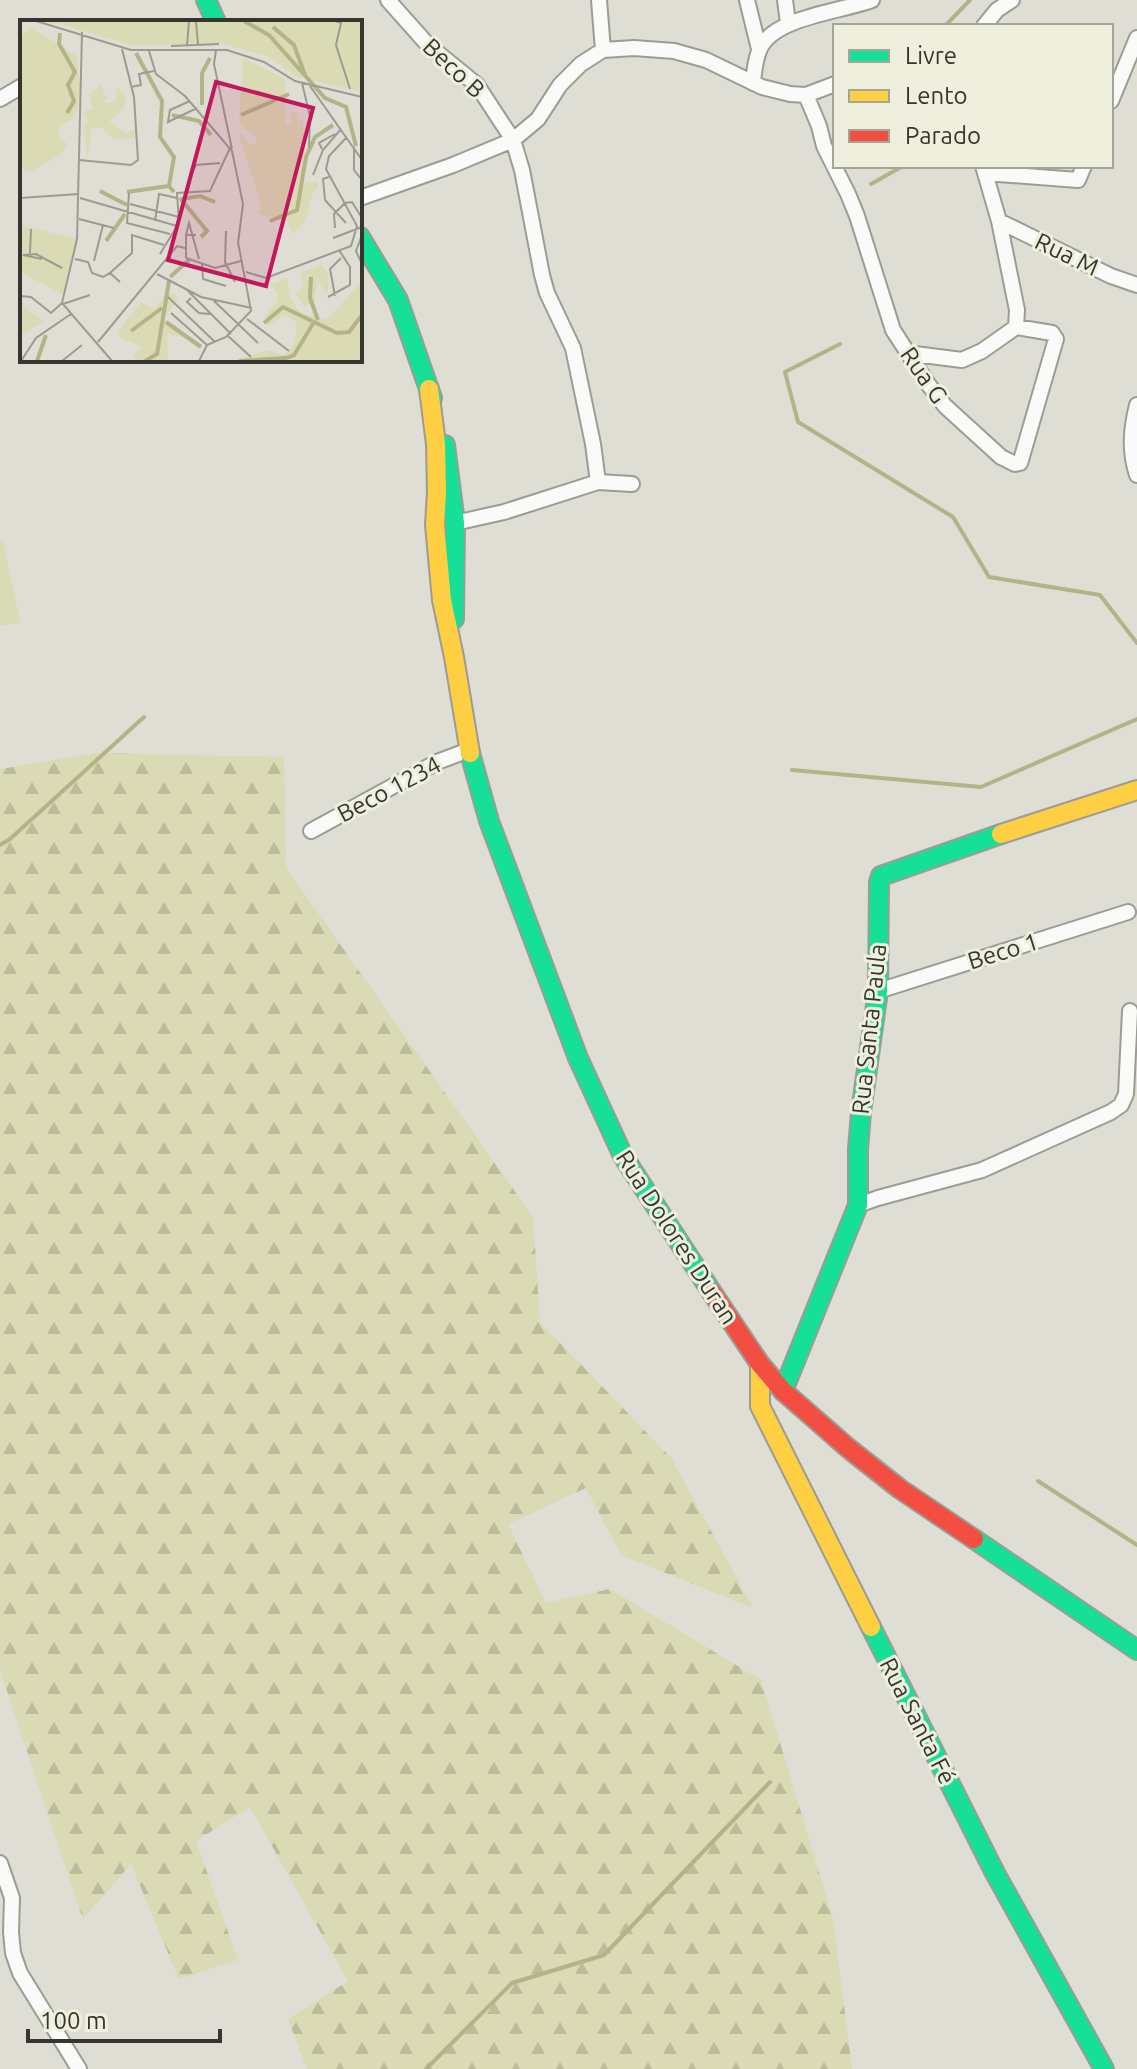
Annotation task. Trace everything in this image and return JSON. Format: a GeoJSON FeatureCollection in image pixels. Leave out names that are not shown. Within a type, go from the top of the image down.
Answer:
{"type":"FeatureCollection","features":[{"type":"Feature","properties":{"kind":"street"},"geometry":{"type":"LineString","coordinates":[[206,0],[215,20]]}},
{"type":"Feature","properties":{"kind":"street","name":"Beco B"},"geometry":{"type":"LineString","coordinates":[[388,0],[428,45],[477,85],[513,140],[545,284],[573,348],[598,482]]}},
{"type":"Feature","properties":{"kind":"street"},"geometry":{"type":"LineString","coordinates":[[599,0],[603,50]]}},
{"type":"Feature","properties":{"kind":"street"},"geometry":{"type":"LineString","coordinates":[[747,0],[759,49],[753,83]]}},
{"type":"Feature","properties":{"kind":"street"},"geometry":{"type":"LineString","coordinates":[[785,0],[788,23]]}},
{"type":"Feature","properties":{"kind":"street"},"geometry":{"type":"LineString","coordinates":[[759,49],[771,32],[788,23],[872,0]]}},
{"type":"Feature","properties":{"kind":"street"},"geometry":{"type":"LineString","coordinates":[[986,24],[997,10],[1012,0]]}},
{"type":"Feature","properties":{"kind":"street"},"geometry":{"type":"LineString","coordinates":[[1113,96],[1137,38]]}},
{"type":"Feature","properties":{"kind":"street"},"geometry":{"type":"LineString","coordinates":[[362,197],[513,140],[538,119],[560,85],[581,64],[603,50],[634,48],[674,51],[706,60],[753,83],[790,94],[806,95],[833,85]]}},
{"type":"Feature","properties":{"kind":"street"},"geometry":{"type":"LineString","coordinates":[[0,99],[20,87]]}},
{"type":"Feature","properties":{"kind":"street","name":"Rua G"},"geometry":{"type":"LineString","coordinates":[[806,95],[833,164]]}},
{"type":"Feature","properties":{"kind":"street","name":"Rua G"},"geometry":{"type":"LineString","coordinates":[[835,168],[853,205],[893,330],[907,353],[936,395],[960,421],[1001,457],[1015,464],[1020,463],[1056,339],[1052,333],[1016,327]]}},
{"type":"Feature","properties":{"kind":"street"},"geometry":{"type":"LineString","coordinates":[[907,353],[962,360],[982,351],[1016,327],[1017,310],[999,221],[984,170],[1078,180],[1083,168]]}},
{"type":"Feature","properties":{"kind":"street","name":"Rua M"},"geometry":{"type":"LineString","coordinates":[[999,221],[1111,276],[1137,285]]}},
{"type":"Feature","properties":{"kind":"street","name":"Rua Dolores Duran"},"geometry":{"type":"LineString","coordinates":[[362,240],[398,300],[441,422],[455,523],[454,657]]}},
{"type":"Feature","properties":{"kind":"street","name":"Rua Dolores Duran"},"geometry":{"type":"LineString","coordinates":[[429,389],[436,444],[435,526],[442,600],[469,750],[489,821],[522,912],[578,1058],[623,1156],[760,1364],[783,1391],[900,1489],[1137,1650]]}},
{"type":"Feature","properties":{"kind":"street"},"geometry":{"type":"LineString","coordinates":[[1137,405],[1131,430],[1137,475]]}},
{"type":"Feature","properties":{"kind":"street"},"geometry":{"type":"LineString","coordinates":[[435,526],[447,533],[455,523],[504,512],[598,482],[632,484]]}},
{"type":"Feature","properties":{"kind":"street","name":"Beco 1234"},"geometry":{"type":"LineString","coordinates":[[311,831],[437,762],[469,750]]}},
{"type":"Feature","properties":{"kind":"street","name":"Rua Santa Paula"},"geometry":{"type":"LineString","coordinates":[[783,1391],[858,1205],[861,1112],[878,991],[881,876],[1137,790]]}},
{"type":"Feature","properties":{"kind":"street","name":"Beco 1"},"geometry":{"type":"LineString","coordinates":[[878,991],[1128,912]]}},
{"type":"Feature","properties":{"kind":"street"},"geometry":{"type":"LineString","coordinates":[[858,1205],[982,1170],[1121,1105],[1126,1094],[1130,1011]]}},
{"type":"Feature","properties":{"kind":"street","name":"Rua Santa Fé"},"geometry":{"type":"LineString","coordinates":[[760,1364],[760,1406],[995,1873],[1104,2069]]}},
{"type":"Feature","properties":{"kind":"street"},"geometry":{"type":"LineString","coordinates":[[0,1863],[12,1898],[12,1943],[20,1973],[79,2069]]}},
{"type":"Feature","properties":{"kind":"green space"},"geometry":{"type":"Polygon","coordinates":[[[3,541],[20,622],[0,626],[0,542],[3,541]]]}},
{"type":"Feature","properties":{"kind":"green space"},"geometry":{"type":"Polygon","coordinates":[[[98,753],[284,757],[286,868],[533,1217],[540,1322],[672,1459],[753,1608],[621,1555],[586,1488],[508,1524],[546,1603],[610,1589],[761,1680],[833,1918],[852,2069],[307,2069],[288,2019],[348,1981],[250,1807],[196,1841],[238,1960],[179,1979],[131,1864],[83,1919],[0,1670],[0,769],[98,753]]]}},
{"type":"Feature","properties":{"kind":"waterway"},"geometry":{"type":"LineString","coordinates":[[947,24],[970,0]]}},
{"type":"Feature","properties":{"kind":"waterway"},"geometry":{"type":"LineString","coordinates":[[871,184],[899,168]]}},
{"type":"Feature","properties":{"kind":"waterway"},"geometry":{"type":"LineString","coordinates":[[840,344],[785,372],[798,422],[953,517],[989,577],[1100,595],[1137,643]]}},
{"type":"Feature","properties":{"kind":"waterway"},"geometry":{"type":"LineString","coordinates":[[0,845],[144,717]]}},
{"type":"Feature","properties":{"kind":"waterway"},"geometry":{"type":"LineString","coordinates":[[792,770],[981,787],[1137,719]]}},
{"type":"Feature","properties":{"kind":"waterway"},"geometry":{"type":"LineString","coordinates":[[1038,1481],[1137,1545]]}},
{"type":"Feature","properties":{"kind":"waterway"},"geometry":{"type":"LineString","coordinates":[[426,2069],[512,1983],[604,1955],[770,1782]]}},
{"type":"Feature","properties":{"kind":"traffic: fast"},"geometry":{"type":"LineString","coordinates":[[206,0],[215,20]]}},
{"type":"Feature","properties":{"kind":"traffic: fast"},"geometry":{"type":"LineString","coordinates":[[362,240],[398,300],[432,398]]}},
{"type":"Feature","properties":{"kind":"traffic: fast"},"geometry":{"type":"LineString","coordinates":[[445,445],[455,523],[454,619]]}},
{"type":"Feature","properties":{"kind":"traffic: fast"},"geometry":{"type":"LineString","coordinates":[[470,753],[489,821],[578,1058],[623,1156],[711,1291]]}},
{"type":"Feature","properties":{"kind":"traffic: fast"},"geometry":{"type":"LineString","coordinates":[[783,1391],[858,1205],[861,1112],[878,991],[881,876],[1001,834]]}},
{"type":"Feature","properties":{"kind":"traffic: fast"},"geometry":{"type":"LineString","coordinates":[[974,1539],[1137,1650]]}},
{"type":"Feature","properties":{"kind":"traffic: fast"},"geometry":{"type":"LineString","coordinates":[[871,1627],[995,1873],[1104,2069]]}},
{"type":"Feature","properties":{"kind":"traffic: slow"},"geometry":{"type":"LineString","coordinates":[[429,389],[436,444],[435,525],[442,600],[470,753]]}},
{"type":"Feature","properties":{"kind":"traffic: slow"},"geometry":{"type":"LineString","coordinates":[[1001,834],[1137,790]]}},
{"type":"Feature","properties":{"kind":"traffic: slow"},"geometry":{"type":"LineString","coordinates":[[760,1364],[760,1406],[871,1627]]}},
{"type":"Feature","properties":{"kind":"traffic: jam"},"geometry":{"type":"LineString","coordinates":[[711,1291],[760,1364],[783,1391],[900,1489],[974,1539]]}}]}
